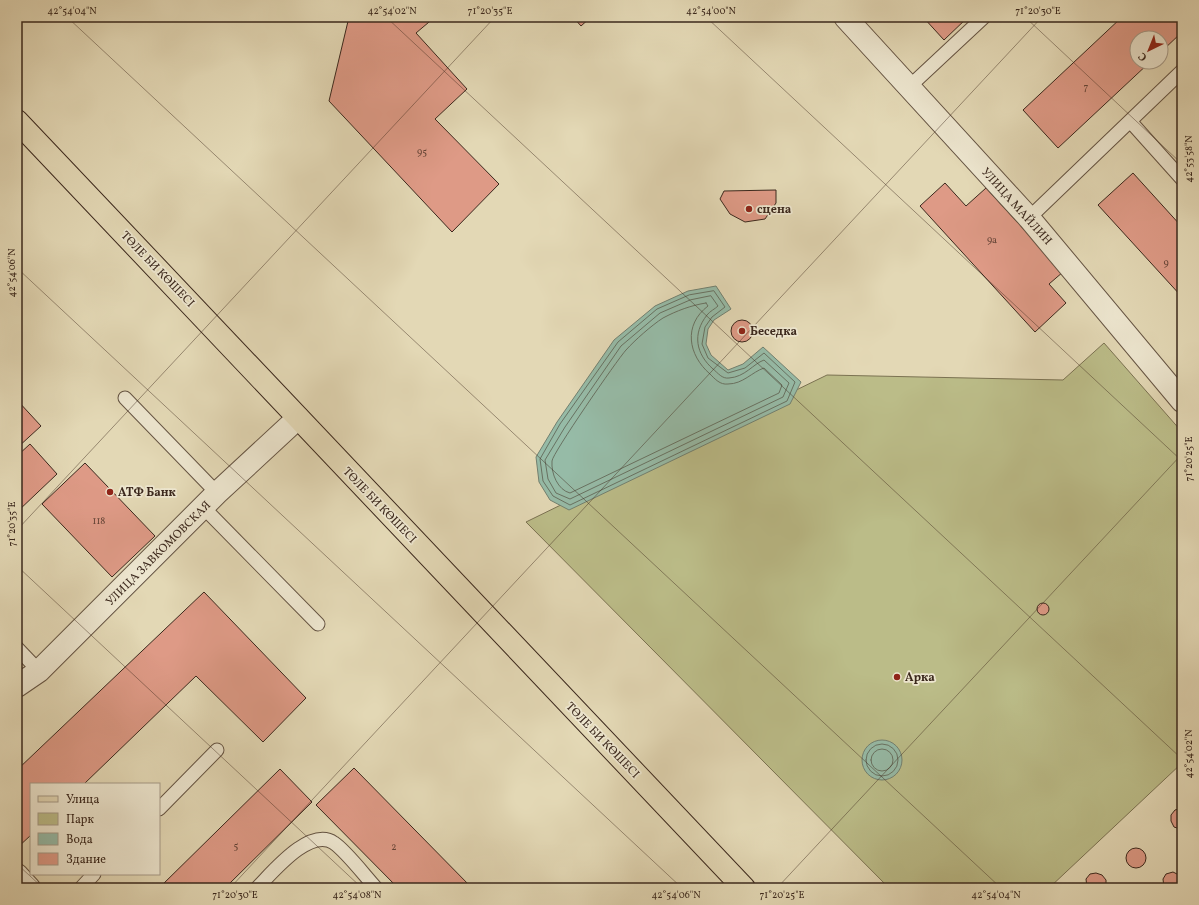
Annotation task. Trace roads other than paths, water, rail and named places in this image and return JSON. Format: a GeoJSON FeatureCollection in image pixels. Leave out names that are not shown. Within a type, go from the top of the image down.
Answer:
{"type":"FeatureCollection","features":[{"type":"Feature","properties":{"kind":"main road","name":"ТӨЛЕ БИ КӨШЕСІ"},"geometry":{"type":"LineString","coordinates":[[17,121],[744,888]]}},
{"type":"Feature","properties":{"kind":"street","name":"УЛИЦА МАЙЛИН"},"geometry":{"type":"LineString","coordinates":[[845,17],[1029,218],[1182,401]]}},
{"type":"Feature","properties":{"kind":"street","name":"УЛИЦА ЗАВКОМОВСКАЯ"},"geometry":{"type":"LineString","coordinates":[[17,686],[39,671],[210,500],[298,418]]}},
{"type":"Feature","properties":{"kind":"street"},"geometry":{"type":"LineString","coordinates":[[17,874],[28,888]]}},
{"type":"Feature","properties":{"kind":"lane"},"geometry":{"type":"LineString","coordinates":[[909,87],[984,17]]}},
{"type":"Feature","properties":{"kind":"lane"},"geometry":{"type":"LineString","coordinates":[[1029,218],[1182,71]]}},
{"type":"Feature","properties":{"kind":"lane"},"geometry":{"type":"LineString","coordinates":[[1130,121],[1182,179]]}},
{"type":"Feature","properties":{"kind":"lane"},"geometry":{"type":"LineString","coordinates":[[125,398],[210,500],[318,624]]}},
{"type":"Feature","properties":{"kind":"lane"},"geometry":{"type":"LineString","coordinates":[[17,648],[39,671]]}},
{"type":"Feature","properties":{"kind":"lane"},"geometry":{"type":"LineString","coordinates":[[160,808],[217,750]]}},
{"type":"Feature","properties":{"kind":"lane"},"geometry":{"type":"LineString","coordinates":[[257,888],[299,848],[308,842],[320,840],[333,842],[376,888]]}},
{"type":"Feature","properties":{"kind":"lane"},"geometry":{"type":"LineString","coordinates":[[80,888],[93,875]]}},
{"type":"Feature","properties":{"kind":"water"},"geometry":{"type":"Polygon","coordinates":[[[716,286],[731,309],[714,320],[708,329],[706,344],[711,355],[728,370],[743,364],[763,347],[801,382],[790,404],[569,510],[550,500],[539,482],[536,457],[557,422],[614,340],[655,306],[688,291],[716,286]]]}},
{"type":"Feature","properties":{"kind":"water"},"geometry":{"type":"Polygon","coordinates":[[[886,740],[893,743],[899,749],[902,760],[901,768],[893,777],[886,780],[878,780],[871,777],[863,768],[862,756],[865,749],[874,741],[886,740]]]}},
{"type":"Feature","properties":{"kind":"place","name":"сцена"},"geometry":{"type":"Point","coordinates":[749,209]}},
{"type":"Feature","properties":{"kind":"place","name":"Беседка"},"geometry":{"type":"Point","coordinates":[742,331]}},
{"type":"Feature","properties":{"kind":"place","name":"АТФ Банк"},"geometry":{"type":"Point","coordinates":[110,492]}},
{"type":"Feature","properties":{"kind":"place","name":"Арка"},"geometry":{"type":"Point","coordinates":[897,677]}}]}
